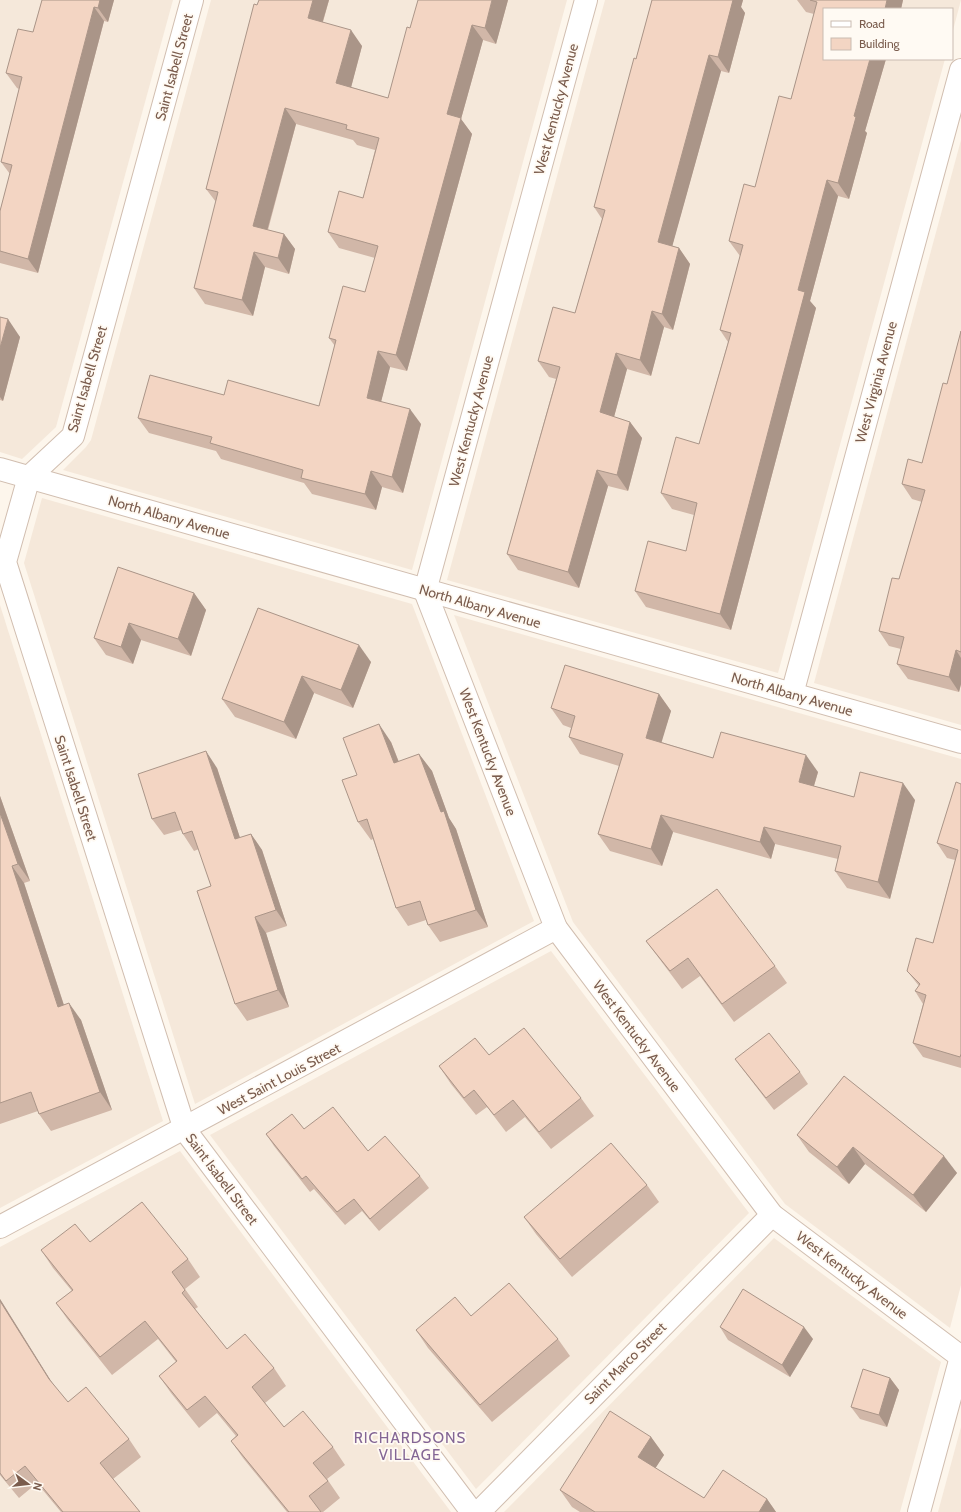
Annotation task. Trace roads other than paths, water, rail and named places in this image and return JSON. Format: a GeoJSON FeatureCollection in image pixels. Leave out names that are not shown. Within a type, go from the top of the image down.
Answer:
{"type":"FeatureCollection","features":[{"type":"Feature","properties":{"kind":"street","name":"Saint Isabell Street"},"geometry":{"type":"LineString","coordinates":[[192,0],[73,436],[29,477],[5,562],[185,1130],[472,1512]]}},
{"type":"Feature","properties":{"kind":"street","name":"West Kentucky Avenue"},"geometry":{"type":"LineString","coordinates":[[586,0],[425,590],[556,928],[772,1215],[961,1357]]}},
{"type":"Feature","properties":{"kind":"street","name":"West Virginia Avenue"},"geometry":{"type":"LineString","coordinates":[[792,694],[961,70]]}},
{"type":"Feature","properties":{"kind":"street","name":"North Albany Avenue"},"geometry":{"type":"LineString","coordinates":[[0,469],[961,742]]}},
{"type":"Feature","properties":{"kind":"street","name":"West Saint Louis Street"},"geometry":{"type":"LineString","coordinates":[[0,1227],[185,1130],[556,928]]}},
{"type":"Feature","properties":{"kind":"street","name":"Saint Marco Street"},"geometry":{"type":"LineString","coordinates":[[479,1512],[772,1215]]}},
{"type":"Feature","properties":{"kind":"street"},"geometry":{"type":"LineString","coordinates":[[919,1512],[961,1357]]}},
{"type":"Feature","properties":{"kind":"district","name":"RICHARDSONS VILLAGE"},"geometry":{"type":"Point","coordinates":[410,1446]}}]}
